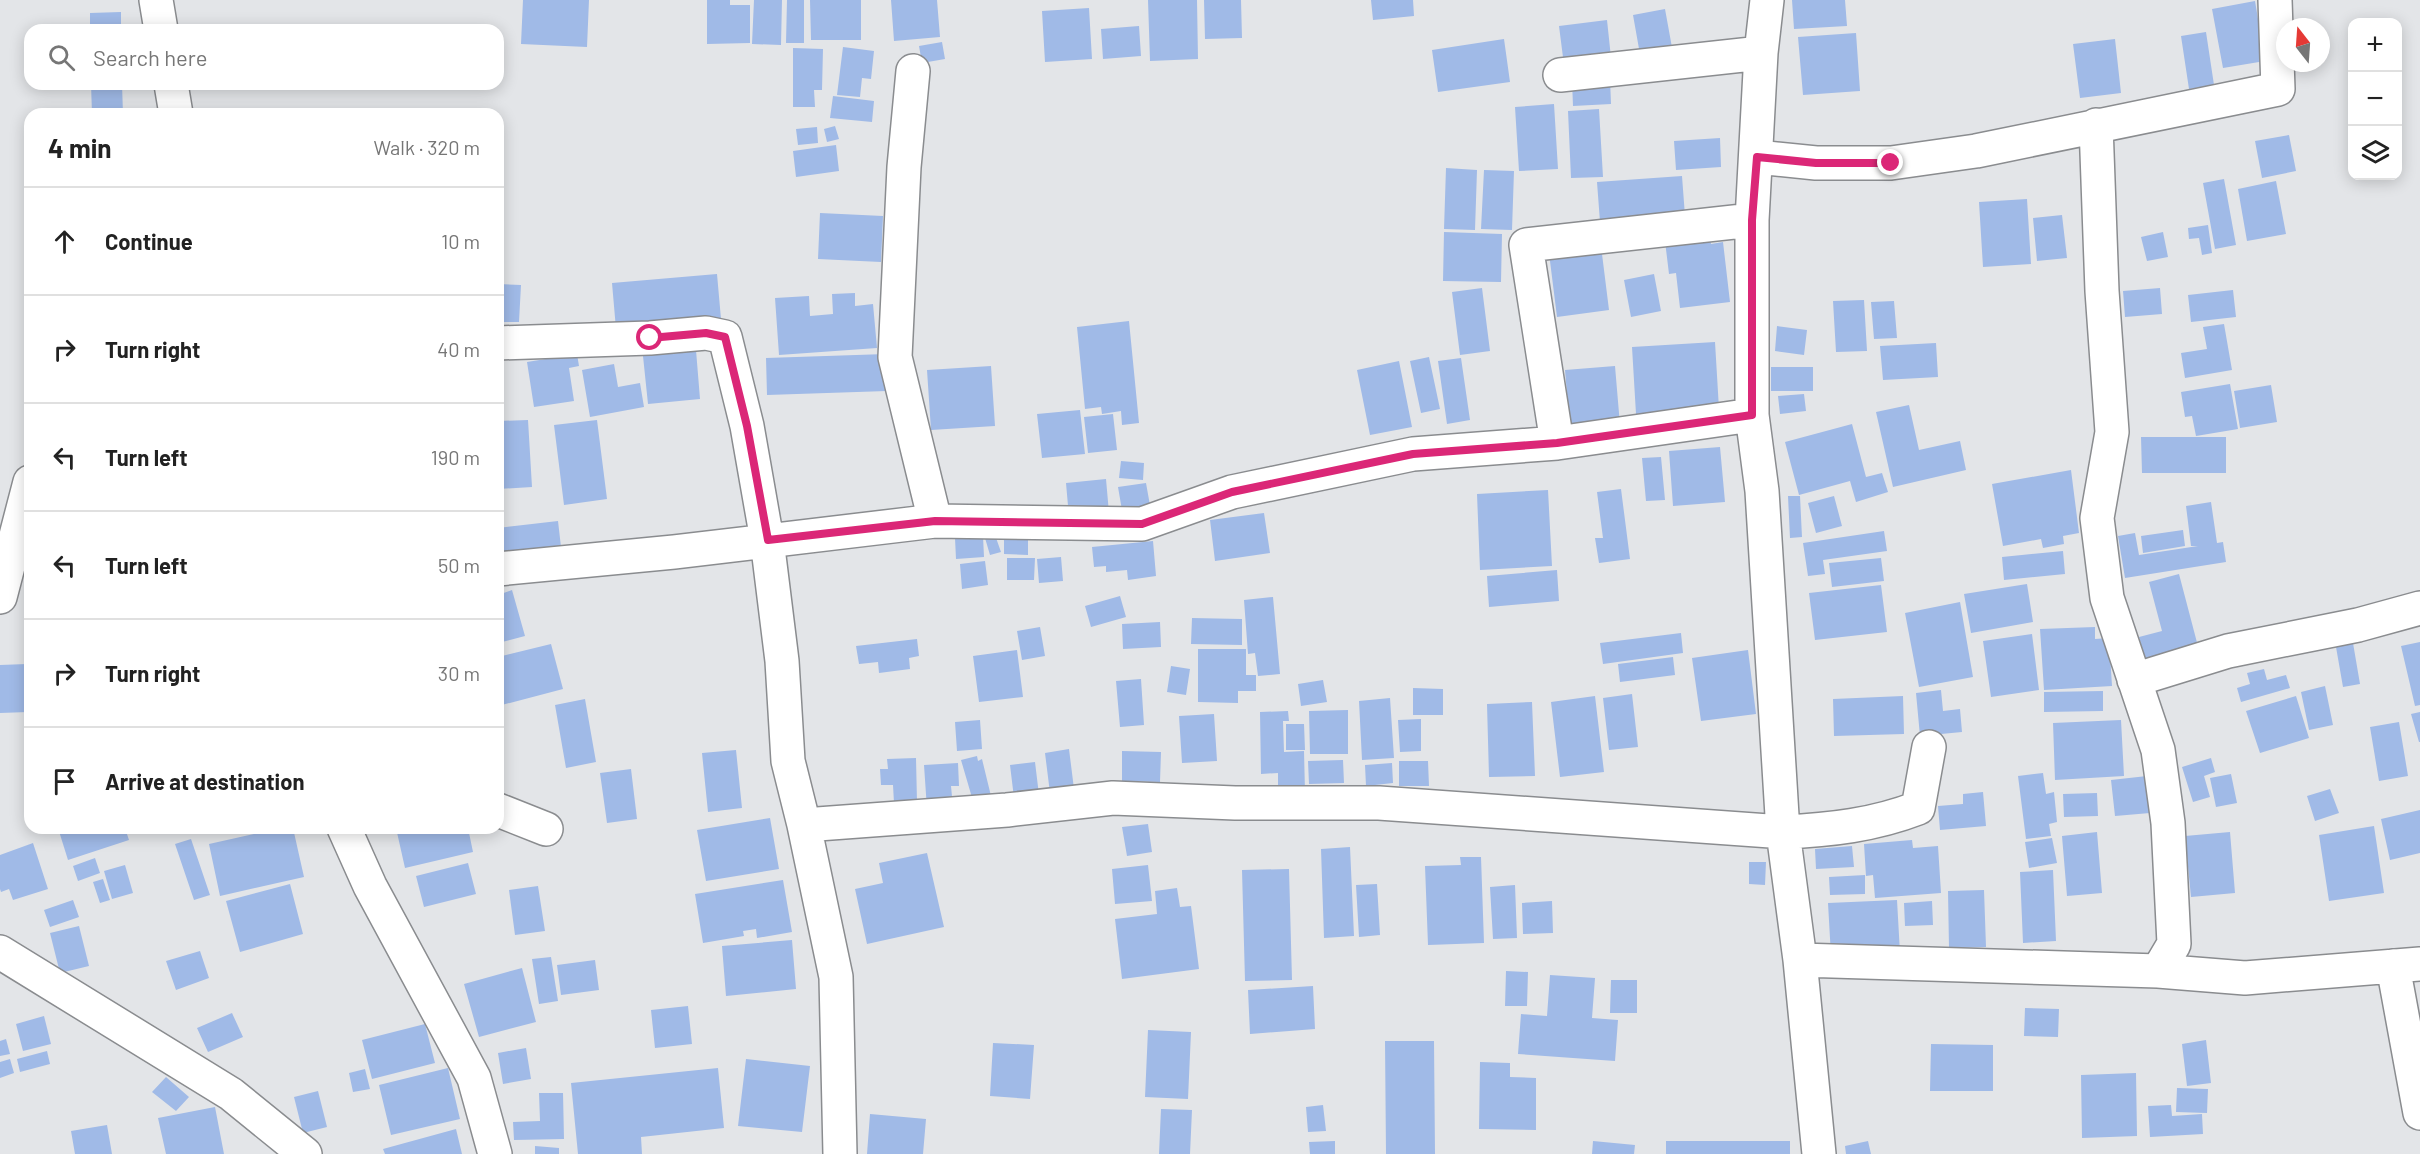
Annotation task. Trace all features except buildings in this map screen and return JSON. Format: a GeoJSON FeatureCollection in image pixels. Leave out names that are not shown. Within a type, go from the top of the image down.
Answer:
{"type":"FeatureCollection","features":[{"type":"Feature","properties":{"kind":"street"},"geometry":{"type":"LineString","coordinates":[[156,0],[160,24]]}},
{"type":"Feature","properties":{"kind":"street"},"geometry":{"type":"LineString","coordinates":[[1767,0],[1761,54],[1752,220],[1752,415],[1762,491],[1783,832],[1800,960],[1819,1154]]}},
{"type":"Feature","properties":{"kind":"street"},"geometry":{"type":"LineString","coordinates":[[1757,157],[1816,163],[1891,163],[1976,150],[2175,112],[2278,89],[2275,0]]}},
{"type":"Feature","properties":{"kind":"street"},"geometry":{"type":"LineString","coordinates":[[1560,75],[1761,54]]}},
{"type":"Feature","properties":{"kind":"street"},"geometry":{"type":"LineString","coordinates":[[913,71],[904,167],[895,357],[935,521]]}},
{"type":"Feature","properties":{"kind":"street"},"geometry":{"type":"LineString","coordinates":[[172,90],[175,108]]}},
{"type":"Feature","properties":{"kind":"street"},"geometry":{"type":"LineString","coordinates":[[2096,126],[2102,291],[2112,432],[2097,518],[2107,598],[2158,750],[2168,823],[2174,944],[2158,971]]}},
{"type":"Feature","properties":{"kind":"street"},"geometry":{"type":"LineString","coordinates":[[1557,443],[1526,245],[1752,220]]}},
{"type":"Feature","properties":{"kind":"street"},"geometry":{"type":"LineString","coordinates":[[504,343],[650,338],[706,333],[725,337],[747,426],[768,540],[782,661],[788,761],[836,977],[840,1154]]}},
{"type":"Feature","properties":{"kind":"street"},"geometry":{"type":"LineString","coordinates":[[504,568],[674,552],[935,521],[1142,524],[1232,492],[1413,454],[1557,443],[1752,415]]}},
{"type":"Feature","properties":{"kind":"street"},"geometry":{"type":"LineString","coordinates":[[0,597],[24,506]]}},
{"type":"Feature","properties":{"kind":"street"},"geometry":{"type":"LineString","coordinates":[[2134,680],[2228,651],[2358,625],[2420,608]]}},
{"type":"Feature","properties":{"kind":"street"},"geometry":{"type":"LineString","coordinates":[[804,825],[1007,810],[1113,798],[1235,803],[1379,803],[1783,832],[1829,830],[1888,820],[1918,808],[1929,747]]}},
{"type":"Feature","properties":{"kind":"street"},"geometry":{"type":"LineString","coordinates":[[504,812],[546,829]]}},
{"type":"Feature","properties":{"kind":"street"},"geometry":{"type":"LineString","coordinates":[[347,834],[370,886],[474,1078],[495,1154]]}},
{"type":"Feature","properties":{"kind":"street"},"geometry":{"type":"LineString","coordinates":[[0,952],[231,1094],[305,1154]]}},
{"type":"Feature","properties":{"kind":"street"},"geometry":{"type":"LineString","coordinates":[[1800,960],[2158,971],[2245,978],[2406,965],[2420,1113]]}},
{"type":"Feature","properties":{"kind":"route"},"geometry":{"type":"LineString","coordinates":[[650,338],[706,333],[725,337],[747,426],[768,540],[935,521],[1142,524],[1232,492],[1413,454],[1557,443],[1752,415],[1752,220],[1757,157],[1816,163],[1891,163]]}}]}
